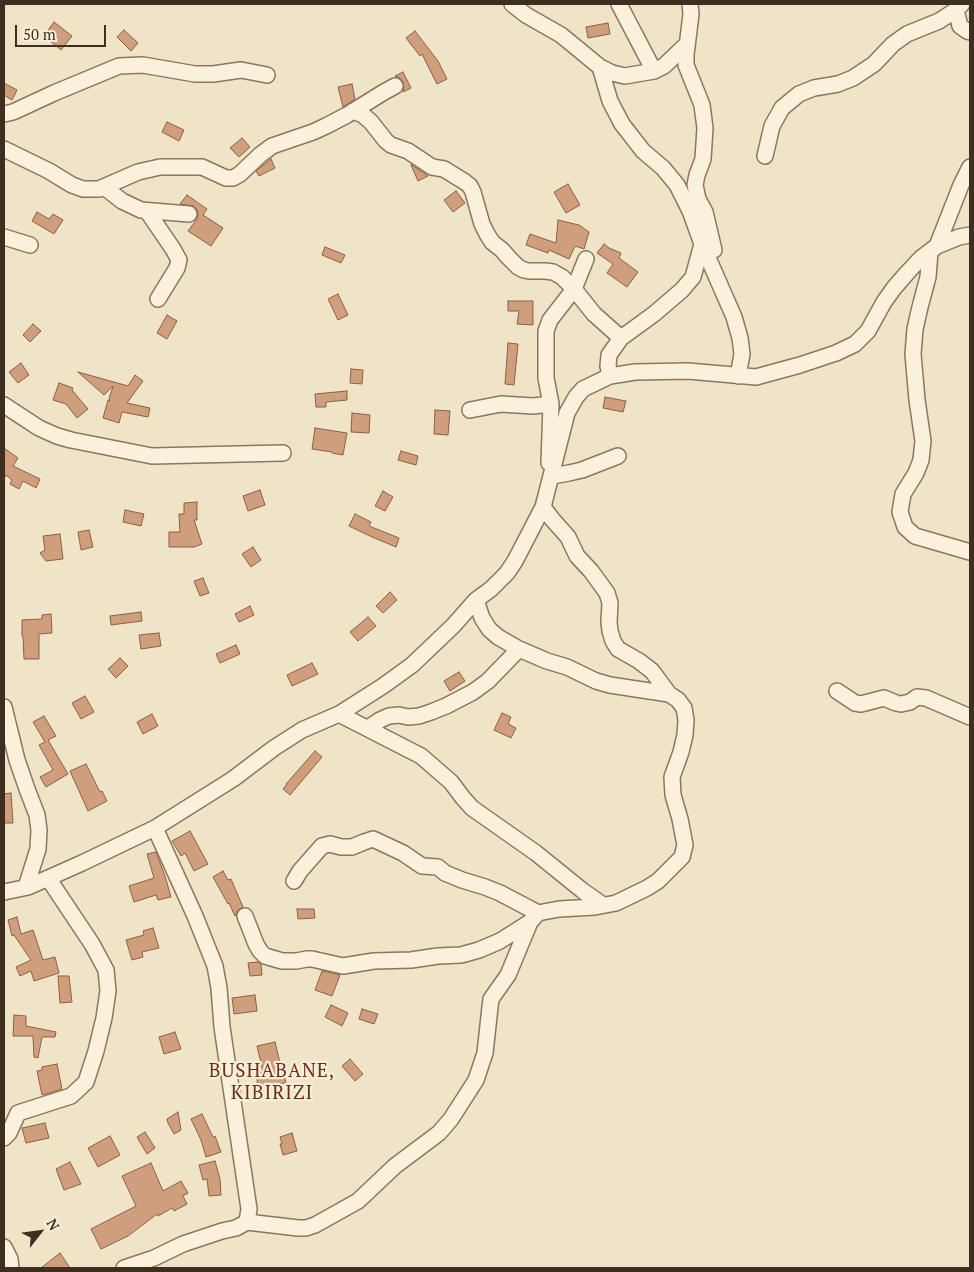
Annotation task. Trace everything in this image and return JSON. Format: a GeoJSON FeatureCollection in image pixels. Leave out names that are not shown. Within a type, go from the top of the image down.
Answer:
{"type":"FeatureCollection","features":[{"type":"Feature","properties":{"kind":"street"},"geometry":{"type":"LineString","coordinates":[[512,4],[530,18],[560,35],[600,67],[612,73],[625,76],[654,71],[664,66],[687,44]]}},
{"type":"Feature","properties":{"kind":"street"},"geometry":{"type":"LineString","coordinates":[[618,4],[654,71]]}},
{"type":"Feature","properties":{"kind":"street"},"geometry":{"type":"LineString","coordinates":[[690,4],[691,14],[686,65],[702,105],[705,128],[703,159],[695,186],[708,223],[714,253],[713,267]]}},
{"type":"Feature","properties":{"kind":"street"},"geometry":{"type":"LineString","coordinates":[[959,7],[960,26],[970,32]]}},
{"type":"Feature","properties":{"kind":"street"},"geometry":{"type":"LineString","coordinates":[[765,156],[772,126],[787,103],[799,94],[814,88],[838,84],[853,78],[874,64],[893,44],[907,34],[939,21],[959,7]]}},
{"type":"Feature","properties":{"kind":"street"},"geometry":{"type":"LineString","coordinates":[[4,114],[13,112],[119,66],[144,65],[195,74],[213,74],[242,70],[267,75]]}},
{"type":"Feature","properties":{"kind":"street"},"geometry":{"type":"LineString","coordinates":[[600,67],[610,101],[622,124],[643,151],[663,168],[677,186],[690,211],[702,244],[734,317],[742,354],[738,376]]}},
{"type":"Feature","properties":{"kind":"street"},"geometry":{"type":"LineString","coordinates":[[4,149],[83,189],[99,189],[138,172],[160,167],[202,167],[226,178],[233,178],[272,146],[326,126],[395,86]]}},
{"type":"Feature","properties":{"kind":"street"},"geometry":{"type":"LineString","coordinates":[[353,111],[363,115],[371,122],[391,145],[408,151],[432,167],[444,169],[470,186],[474,192],[482,224],[492,242],[518,267],[529,272],[552,272],[562,277],[594,314],[621,338]]}},
{"type":"Feature","properties":{"kind":"street"},"geometry":{"type":"LineString","coordinates":[[970,167],[934,249],[915,329],[914,354],[917,400],[923,442],[921,460],[916,473],[903,494],[900,512],[905,527],[915,536],[970,552]]}},
{"type":"Feature","properties":{"kind":"street"},"geometry":{"type":"LineString","coordinates":[[104,187],[122,202],[141,210],[189,214]]}},
{"type":"Feature","properties":{"kind":"street"},"geometry":{"type":"LineString","coordinates":[[147,211],[179,260],[177,268],[158,299]]}},
{"type":"Feature","properties":{"kind":"street"},"geometry":{"type":"LineString","coordinates":[[4,892],[26,887],[48,878],[155,828],[233,779],[274,748],[302,730],[339,714],[384,686],[412,664],[454,626],[476,600],[506,573],[519,554],[544,507],[567,413],[583,389],[610,376],[636,372],[688,371],[756,377],[836,353],[855,344],[868,331],[894,288],[920,259],[934,249],[959,237],[970,235]]}},
{"type":"Feature","properties":{"kind":"street"},"geometry":{"type":"LineString","coordinates":[[4,237],[30,245]]}},
{"type":"Feature","properties":{"kind":"street"},"geometry":{"type":"LineString","coordinates":[[610,376],[608,366],[609,355],[621,338],[654,314],[682,290],[693,276],[702,244]]}},
{"type":"Feature","properties":{"kind":"street"},"geometry":{"type":"LineString","coordinates":[[551,480],[549,454],[551,404],[546,378],[546,331],[550,320],[574,289],[586,260]]}},
{"type":"Feature","properties":{"kind":"street"},"geometry":{"type":"LineString","coordinates":[[470,410],[501,404],[533,406],[551,404]]}},
{"type":"Feature","properties":{"kind":"street"},"geometry":{"type":"LineString","coordinates":[[4,406],[39,428],[57,436],[152,456],[283,454]]}},
{"type":"Feature","properties":{"kind":"street"},"geometry":{"type":"LineString","coordinates":[[551,480],[618,456]]}},
{"type":"Feature","properties":{"kind":"street"},"geometry":{"type":"LineString","coordinates":[[245,916],[260,951],[265,956],[282,961],[312,959],[342,966],[374,961],[411,960],[461,955],[500,941],[534,917],[560,909],[616,902],[658,881],[682,857],[686,845],[673,795],[672,777],[685,735],[686,720],[684,708],[678,700],[669,694],[652,671],[618,649],[610,631],[610,602],[606,593],[591,571],[577,556],[568,537],[544,507]]}},
{"type":"Feature","properties":{"kind":"street"},"geometry":{"type":"LineString","coordinates":[[476,600],[482,618],[489,629],[519,650],[547,662],[567,667],[596,681],[669,694]]}},
{"type":"Feature","properties":{"kind":"street"},"geometry":{"type":"LineString","coordinates":[[368,728],[389,716],[414,716],[446,706],[473,692],[488,681],[519,650]]}},
{"type":"Feature","properties":{"kind":"street"},"geometry":{"type":"LineString","coordinates":[[837,691],[855,703],[861,704],[884,698],[896,704],[901,704],[917,698],[926,698],[970,717]]}},
{"type":"Feature","properties":{"kind":"street"},"geometry":{"type":"LineString","coordinates":[[4,707],[17,760],[37,814],[39,830],[38,849],[26,887]]}},
{"type":"Feature","properties":{"kind":"street"},"geometry":{"type":"LineString","coordinates":[[339,714],[421,756],[451,782],[472,808],[536,853],[582,891],[603,905]]}},
{"type":"Feature","properties":{"kind":"street"},"geometry":{"type":"LineString","coordinates":[[155,828],[182,885],[214,966],[219,988],[224,1037],[249,1209],[247,1222]]}},
{"type":"Feature","properties":{"kind":"street"},"geometry":{"type":"LineString","coordinates":[[294,881],[300,871],[322,846],[330,844],[352,847],[373,839],[403,853],[422,866],[438,867],[445,873],[500,893],[534,917]]}},
{"type":"Feature","properties":{"kind":"street"},"geometry":{"type":"LineString","coordinates":[[4,1138],[9,1133],[11,1112],[71,1096],[86,1082],[104,1018],[108,991],[106,970],[92,944],[48,878]]}},
{"type":"Feature","properties":{"kind":"street"},"geometry":{"type":"LineString","coordinates":[[124,1268],[154,1258],[183,1244],[236,1228],[247,1222],[298,1228],[315,1225],[358,1201],[395,1166],[439,1132],[452,1118],[476,1080],[485,1053],[492,999],[508,975],[534,917]]}},
{"type":"Feature","properties":{"kind":"street"},"geometry":{"type":"LineString","coordinates":[[4,1247],[10,1259],[11,1268]]}},
{"type":"Feature","properties":{"kind":"building"},"geometry":{"type":"Polygon","coordinates":[[[54,22],[72,36],[61,50],[44,36],[54,22]]]}},
{"type":"Feature","properties":{"kind":"building"},"geometry":{"type":"Polygon","coordinates":[[[608,23],[610,34],[588,38],[586,27],[608,23]]]}},
{"type":"Feature","properties":{"kind":"building"},"geometry":{"type":"Polygon","coordinates":[[[124,30],[138,43],[131,51],[117,37],[124,30]]]}},
{"type":"Feature","properties":{"kind":"building"},"geometry":{"type":"Polygon","coordinates":[[[415,31],[438,61],[447,79],[437,84],[422,54],[420,56],[406,38],[415,31]]]}},
{"type":"Feature","properties":{"kind":"building"},"geometry":{"type":"Polygon","coordinates":[[[403,72],[411,88],[403,92],[403,82],[395,76],[403,72]]]}},
{"type":"Feature","properties":{"kind":"building"},"geometry":{"type":"Polygon","coordinates":[[[4,83],[17,90],[12,100],[4,95],[4,83]]]}},
{"type":"Feature","properties":{"kind":"building"},"geometry":{"type":"Polygon","coordinates":[[[352,84],[355,99],[343,107],[338,87],[352,84]]]}},
{"type":"Feature","properties":{"kind":"building"},"geometry":{"type":"Polygon","coordinates":[[[167,122],[184,130],[179,141],[162,132],[167,122]]]}},
{"type":"Feature","properties":{"kind":"building"},"geometry":{"type":"Polygon","coordinates":[[[242,138],[250,147],[239,157],[230,148],[242,138]]]}},
{"type":"Feature","properties":{"kind":"building"},"geometry":{"type":"Polygon","coordinates":[[[271,159],[275,168],[259,176],[256,171],[271,159]]]}},
{"type":"Feature","properties":{"kind":"building"},"geometry":{"type":"Polygon","coordinates":[[[412,165],[428,176],[418,181],[412,165]]]}},
{"type":"Feature","properties":{"kind":"building"},"geometry":{"type":"Polygon","coordinates":[[[568,184],[580,205],[566,213],[554,192],[568,184]]]}},
{"type":"Feature","properties":{"kind":"building"},"geometry":{"type":"Polygon","coordinates":[[[456,191],[465,203],[453,212],[444,200],[456,191]]]}},
{"type":"Feature","properties":{"kind":"building"},"geometry":{"type":"Polygon","coordinates":[[[187,195],[207,209],[203,215],[223,228],[211,246],[188,231],[197,219],[198,214],[194,206],[180,204],[187,195]]]}},
{"type":"Feature","properties":{"kind":"building"},"geometry":{"type":"Polygon","coordinates":[[[37,212],[49,219],[53,214],[63,220],[54,234],[32,221],[37,212]]]}},
{"type":"Feature","properties":{"kind":"building"},"geometry":{"type":"Polygon","coordinates":[[[558,220],[579,225],[589,232],[584,249],[575,246],[569,259],[549,250],[548,253],[526,245],[530,234],[556,243],[558,220]]]}},
{"type":"Feature","properties":{"kind":"building"},"geometry":{"type":"Polygon","coordinates":[[[604,244],[621,253],[619,258],[638,272],[627,287],[607,273],[613,264],[597,253],[604,244]]]}},
{"type":"Feature","properties":{"kind":"building"},"geometry":{"type":"Polygon","coordinates":[[[325,247],[345,255],[341,263],[322,255],[325,247]]]}},
{"type":"Feature","properties":{"kind":"building"},"geometry":{"type":"Polygon","coordinates":[[[338,294],[348,315],[338,320],[328,299],[338,294]]]}},
{"type":"Feature","properties":{"kind":"building"},"geometry":{"type":"Polygon","coordinates":[[[508,301],[533,301],[533,325],[517,324],[519,311],[508,311],[508,301]]]}},
{"type":"Feature","properties":{"kind":"building"},"geometry":{"type":"Polygon","coordinates":[[[167,315],[177,321],[167,339],[157,333],[167,315]]]}},
{"type":"Feature","properties":{"kind":"building"},"geometry":{"type":"Polygon","coordinates":[[[33,324],[41,331],[30,342],[23,335],[33,324]]]}},
{"type":"Feature","properties":{"kind":"building"},"geometry":{"type":"Polygon","coordinates":[[[508,343],[518,344],[514,385],[505,384],[508,343]]]}},
{"type":"Feature","properties":{"kind":"building"},"geometry":{"type":"Polygon","coordinates":[[[21,363],[29,375],[18,383],[9,372],[21,363]]]}},
{"type":"Feature","properties":{"kind":"building"},"geometry":{"type":"Polygon","coordinates":[[[351,369],[363,370],[362,384],[350,383],[351,369]]]}},
{"type":"Feature","properties":{"kind":"building"},"geometry":{"type":"Polygon","coordinates":[[[78,372],[128,386],[135,375],[143,381],[127,403],[150,408],[148,417],[122,412],[119,423],[103,418],[108,400],[110,401],[113,386],[104,395],[78,372]]]}},
{"type":"Feature","properties":{"kind":"building"},"geometry":{"type":"Polygon","coordinates":[[[59,383],[73,388],[72,390],[88,409],[77,418],[66,404],[53,400],[59,383]]]}},
{"type":"Feature","properties":{"kind":"building"},"geometry":{"type":"Polygon","coordinates":[[[347,391],[347,400],[326,402],[326,407],[316,407],[315,394],[347,391]]]}},
{"type":"Feature","properties":{"kind":"building"},"geometry":{"type":"Polygon","coordinates":[[[605,397],[626,401],[623,412],[603,408],[605,397]]]}},
{"type":"Feature","properties":{"kind":"building"},"geometry":{"type":"Polygon","coordinates":[[[435,410],[450,411],[448,435],[434,434],[435,410]]]}},
{"type":"Feature","properties":{"kind":"building"},"geometry":{"type":"Polygon","coordinates":[[[352,413],[370,415],[369,433],[351,432],[352,413]]]}},
{"type":"Feature","properties":{"kind":"building"},"geometry":{"type":"Polygon","coordinates":[[[315,428],[347,433],[343,455],[312,449],[315,428]]]}},
{"type":"Feature","properties":{"kind":"building"},"geometry":{"type":"Polygon","coordinates":[[[4,448],[18,458],[13,466],[40,479],[36,488],[23,481],[19,489],[10,484],[12,480],[6,475],[4,479],[4,448]]]}},
{"type":"Feature","properties":{"kind":"building"},"geometry":{"type":"Polygon","coordinates":[[[401,451],[418,456],[416,465],[398,460],[401,451]]]}},
{"type":"Feature","properties":{"kind":"building"},"geometry":{"type":"Polygon","coordinates":[[[260,490],[265,505],[248,511],[243,496],[260,490]]]}},
{"type":"Feature","properties":{"kind":"building"},"geometry":{"type":"Polygon","coordinates":[[[383,491],[393,497],[385,511],[375,506],[383,491]]]}},
{"type":"Feature","properties":{"kind":"building"},"geometry":{"type":"Polygon","coordinates":[[[197,502],[197,520],[194,520],[202,544],[194,547],[169,547],[169,532],[180,532],[179,514],[184,514],[184,503],[197,502]]]}},
{"type":"Feature","properties":{"kind":"building"},"geometry":{"type":"Polygon","coordinates":[[[125,510],[144,514],[141,526],[123,522],[125,510]]]}},
{"type":"Feature","properties":{"kind":"building"},"geometry":{"type":"Polygon","coordinates":[[[355,514],[371,522],[369,526],[399,538],[396,547],[349,526],[355,514]]]}},
{"type":"Feature","properties":{"kind":"building"},"geometry":{"type":"Polygon","coordinates":[[[89,530],[93,547],[81,550],[78,532],[89,530]]]}},
{"type":"Feature","properties":{"kind":"building"},"geometry":{"type":"Polygon","coordinates":[[[60,534],[63,559],[46,561],[40,553],[45,550],[43,536],[60,534]]]}},
{"type":"Feature","properties":{"kind":"building"},"geometry":{"type":"Polygon","coordinates":[[[253,547],[261,560],[251,567],[242,554],[253,547]]]}},
{"type":"Feature","properties":{"kind":"building"},"geometry":{"type":"Polygon","coordinates":[[[203,578],[209,593],[200,596],[194,581],[203,578]]]}},
{"type":"Feature","properties":{"kind":"building"},"geometry":{"type":"Polygon","coordinates":[[[390,592],[397,600],[383,613],[376,606],[390,592]]]}},
{"type":"Feature","properties":{"kind":"building"},"geometry":{"type":"Polygon","coordinates":[[[250,606],[254,615],[239,622],[235,614],[250,606]]]}},
{"type":"Feature","properties":{"kind":"building"},"geometry":{"type":"Polygon","coordinates":[[[141,612],[142,621],[111,625],[110,616],[141,612]]]}},
{"type":"Feature","properties":{"kind":"building"},"geometry":{"type":"Polygon","coordinates":[[[51,614],[52,633],[39,634],[39,659],[24,659],[22,620],[42,619],[42,615],[51,614]]]}},
{"type":"Feature","properties":{"kind":"building"},"geometry":{"type":"Polygon","coordinates":[[[368,617],[376,626],[358,641],[350,632],[368,617]]]}},
{"type":"Feature","properties":{"kind":"building"},"geometry":{"type":"Polygon","coordinates":[[[159,633],[161,646],[141,649],[139,635],[159,633]]]}},
{"type":"Feature","properties":{"kind":"building"},"geometry":{"type":"Polygon","coordinates":[[[236,645],[240,654],[220,663],[216,654],[236,645]]]}},
{"type":"Feature","properties":{"kind":"building"},"geometry":{"type":"Polygon","coordinates":[[[120,658],[128,666],[116,678],[108,669],[120,658]]]}},
{"type":"Feature","properties":{"kind":"building"},"geometry":{"type":"Polygon","coordinates":[[[312,663],[318,674],[292,686],[287,675],[312,663]]]}},
{"type":"Feature","properties":{"kind":"building"},"geometry":{"type":"Polygon","coordinates":[[[459,672],[465,681],[450,691],[444,681],[459,672]]]}},
{"type":"Feature","properties":{"kind":"building"},"geometry":{"type":"Polygon","coordinates":[[[85,696],[94,712],[81,719],[72,703],[85,696]]]}},
{"type":"Feature","properties":{"kind":"building"},"geometry":{"type":"Polygon","coordinates":[[[502,713],[511,717],[508,724],[516,728],[511,738],[494,730],[502,713]]]}},
{"type":"Feature","properties":{"kind":"building"},"geometry":{"type":"Polygon","coordinates":[[[152,714],[158,726],[143,734],[137,722],[152,714]]]}},
{"type":"Feature","properties":{"kind":"building"},"geometry":{"type":"Polygon","coordinates":[[[44,716],[56,736],[48,740],[68,774],[46,787],[40,777],[53,770],[39,745],[45,742],[33,722],[44,716]]]}},
{"type":"Feature","properties":{"kind":"building"},"geometry":{"type":"Polygon","coordinates":[[[315,751],[322,757],[290,795],[283,789],[315,751]]]}},
{"type":"Feature","properties":{"kind":"building"},"geometry":{"type":"Polygon","coordinates":[[[86,764],[100,792],[102,791],[107,801],[88,811],[70,771],[86,764]]]}},
{"type":"Feature","properties":{"kind":"building"},"geometry":{"type":"Polygon","coordinates":[[[11,793],[13,823],[4,823],[4,794],[11,793]]]}},
{"type":"Feature","properties":{"kind":"building"},"geometry":{"type":"Polygon","coordinates":[[[190,831],[208,864],[194,871],[185,853],[181,856],[172,841],[190,831]]]}},
{"type":"Feature","properties":{"kind":"building"},"geometry":{"type":"Polygon","coordinates":[[[156,852],[171,897],[158,900],[156,895],[134,902],[129,886],[154,878],[147,854],[156,852]]]}},
{"type":"Feature","properties":{"kind":"building"},"geometry":{"type":"Polygon","coordinates":[[[223,871],[228,880],[231,879],[243,907],[238,910],[235,916],[213,877],[223,871]]]}},
{"type":"Feature","properties":{"kind":"building"},"geometry":{"type":"Polygon","coordinates":[[[297,909],[314,909],[315,918],[298,919],[297,909]]]}},
{"type":"Feature","properties":{"kind":"building"},"geometry":{"type":"Polygon","coordinates":[[[17,917],[21,934],[33,930],[43,960],[55,957],[59,973],[34,981],[31,971],[20,976],[16,967],[31,960],[14,935],[12,936],[8,920],[17,917]]]}},
{"type":"Feature","properties":{"kind":"building"},"geometry":{"type":"Polygon","coordinates":[[[153,928],[159,948],[142,952],[143,957],[132,960],[126,940],[144,935],[143,931],[153,928]]]}},
{"type":"Feature","properties":{"kind":"building"},"geometry":{"type":"Polygon","coordinates":[[[257,962],[261,964],[262,975],[250,976],[248,963],[257,962]]]}},
{"type":"Feature","properties":{"kind":"building"},"geometry":{"type":"Polygon","coordinates":[[[322,971],[340,975],[332,996],[315,990],[322,971]]]}},
{"type":"Feature","properties":{"kind":"building"},"geometry":{"type":"Polygon","coordinates":[[[58,976],[69,976],[72,1002],[60,1003],[58,976]]]}},
{"type":"Feature","properties":{"kind":"building"},"geometry":{"type":"Polygon","coordinates":[[[255,995],[257,1011],[234,1014],[232,998],[255,995]]]}},
{"type":"Feature","properties":{"kind":"building"},"geometry":{"type":"Polygon","coordinates":[[[331,1005],[348,1013],[342,1026],[325,1017],[331,1005]]]}},
{"type":"Feature","properties":{"kind":"building"},"geometry":{"type":"Polygon","coordinates":[[[362,1009],[378,1014],[374,1024],[359,1019],[362,1009]]]}},
{"type":"Feature","properties":{"kind":"building"},"geometry":{"type":"Polygon","coordinates":[[[14,1015],[26,1016],[26,1026],[56,1032],[55,1037],[42,1037],[38,1058],[34,1057],[33,1036],[13,1036],[14,1015]]]}},
{"type":"Feature","properties":{"kind":"building"},"geometry":{"type":"Polygon","coordinates":[[[175,1032],[181,1049],[164,1054],[159,1037],[175,1032]]]}},
{"type":"Feature","properties":{"kind":"building"},"geometry":{"type":"Polygon","coordinates":[[[275,1042],[286,1083],[258,1087],[256,1073],[263,1072],[257,1046],[275,1042]]]}},
{"type":"Feature","properties":{"kind":"building"},"geometry":{"type":"Polygon","coordinates":[[[350,1059],[363,1074],[355,1081],[342,1066],[350,1059]]]}},
{"type":"Feature","properties":{"kind":"building"},"geometry":{"type":"Polygon","coordinates":[[[57,1064],[62,1089],[42,1095],[37,1071],[42,1070],[42,1067],[57,1064]]]}},
{"type":"Feature","properties":{"kind":"building"},"geometry":{"type":"Polygon","coordinates":[[[178,1112],[181,1130],[174,1134],[167,1119],[178,1112]]]}},
{"type":"Feature","properties":{"kind":"building"},"geometry":{"type":"Polygon","coordinates":[[[202,1114],[213,1137],[215,1136],[221,1152],[206,1157],[201,1140],[191,1119],[202,1114]]]}},
{"type":"Feature","properties":{"kind":"building"},"geometry":{"type":"Polygon","coordinates":[[[45,1123],[49,1138],[26,1143],[22,1128],[45,1123]]]}},
{"type":"Feature","properties":{"kind":"building"},"geometry":{"type":"Polygon","coordinates":[[[145,1132],[155,1148],[147,1154],[137,1137],[145,1132]]]}},
{"type":"Feature","properties":{"kind":"building"},"geometry":{"type":"Polygon","coordinates":[[[292,1133],[297,1151],[283,1155],[280,1137],[292,1133]]]}},
{"type":"Feature","properties":{"kind":"building"},"geometry":{"type":"Polygon","coordinates":[[[110,1136],[120,1155],[98,1167],[88,1148],[110,1136]]]}},
{"type":"Feature","properties":{"kind":"building"},"geometry":{"type":"Polygon","coordinates":[[[215,1161],[220,1179],[221,1195],[209,1196],[207,1179],[203,1180],[199,1165],[215,1161]]]}},
{"type":"Feature","properties":{"kind":"building"},"geometry":{"type":"Polygon","coordinates":[[[70,1162],[81,1184],[64,1190],[56,1169],[70,1162]]]}},
{"type":"Feature","properties":{"kind":"building"},"geometry":{"type":"Polygon","coordinates":[[[151,1163],[163,1191],[181,1181],[188,1193],[183,1196],[187,1204],[174,1211],[172,1208],[158,1216],[157,1214],[128,1236],[101,1249],[91,1229],[136,1206],[122,1176],[151,1163]]]}},
{"type":"Feature","properties":{"kind":"building"},"geometry":{"type":"Polygon","coordinates":[[[60,1253],[70,1268],[41,1268],[60,1253]]]}},
{"type":"Feature","properties":{"kind":"district","name":"BUSHABANE, KIBIRIZI"},"geometry":{"type":"Point","coordinates":[272,1083]}}]}
